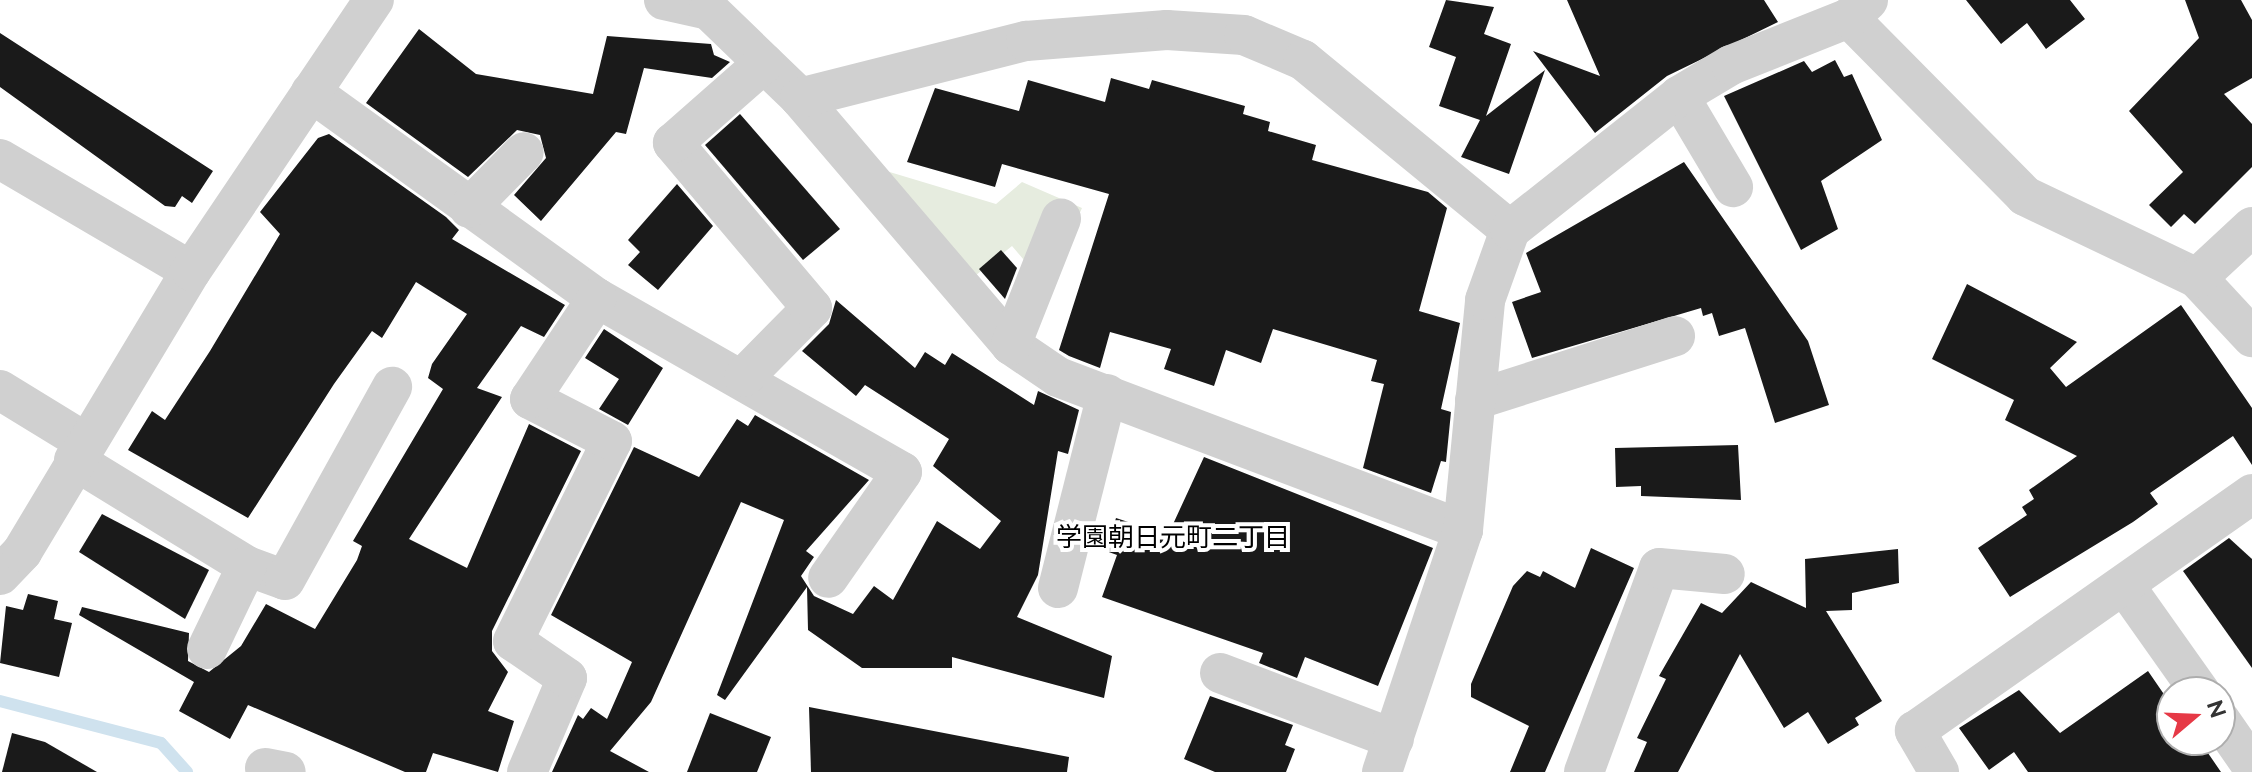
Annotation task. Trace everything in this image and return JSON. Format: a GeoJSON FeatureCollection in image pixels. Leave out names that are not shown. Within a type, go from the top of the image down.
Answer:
{"type":"FeatureCollection","features":[{"type":"Feature","properties":{"kind":"street"},"geometry":{"type":"LineString","coordinates":[[0,575],[191,271],[374,0]]}},
{"type":"Feature","properties":{"kind":"street"},"geometry":{"type":"LineString","coordinates":[[664,0],[709,10],[800,98],[1011,345],[1058,377],[1463,530]]}},
{"type":"Feature","properties":{"kind":"street"},"geometry":{"type":"LineString","coordinates":[[1220,673],[1388,756],[1463,530],[1485,300],[1510,230],[1679,96],[1731,65],[1859,9],[2025,196],[2197,278],[2252,337]]}},
{"type":"Feature","properties":{"kind":"street"},"geometry":{"type":"LineString","coordinates":[[800,98],[1026,41],[1167,30],[1244,35],[1303,60],[1510,230]]}},
{"type":"Feature","properties":{"kind":"street"},"geometry":{"type":"LineString","coordinates":[[744,377],[812,308],[673,143],[764,63]]}},
{"type":"Feature","properties":{"kind":"street"},"geometry":{"type":"LineString","coordinates":[[311,92],[597,298],[744,377],[902,472],[828,578]]}},
{"type":"Feature","properties":{"kind":"street"},"geometry":{"type":"LineString","coordinates":[[1679,96],[1733,187]]}},
{"type":"Feature","properties":{"kind":"street"},"geometry":{"type":"LineString","coordinates":[[469,208],[524,152]]}},
{"type":"Feature","properties":{"kind":"street"},"geometry":{"type":"LineString","coordinates":[[0,159],[191,271]]}},
{"type":"Feature","properties":{"kind":"street"},"geometry":{"type":"LineString","coordinates":[[1011,345],[1061,219]]}},
{"type":"Feature","properties":{"kind":"street"},"geometry":{"type":"LineString","coordinates":[[2197,278],[2252,227]]}},
{"type":"Feature","properties":{"kind":"street"},"geometry":{"type":"LineString","coordinates":[[527,772],[567,678],[513,641],[612,441],[530,399],[597,298]]}},
{"type":"Feature","properties":{"kind":"street"},"geometry":{"type":"LineString","coordinates":[[1475,400],[1675,336]]}},
{"type":"Feature","properties":{"kind":"street"},"geometry":{"type":"LineString","coordinates":[[0,390],[80,451],[247,566],[285,580],[392,387]]}},
{"type":"Feature","properties":{"kind":"street"},"geometry":{"type":"LineString","coordinates":[[1058,588],[1107,394]]}},
{"type":"Feature","properties":{"kind":"street"},"geometry":{"type":"LineString","coordinates":[[1939,772],[1915,731],[2252,494]]}},
{"type":"Feature","properties":{"kind":"street"},"geometry":{"type":"LineString","coordinates":[[207,649],[247,566]]}},
{"type":"Feature","properties":{"kind":"street"},"geometry":{"type":"LineString","coordinates":[[1584,772],[1659,568],[1725,574]]}},
{"type":"Feature","properties":{"kind":"street"},"geometry":{"type":"LineString","coordinates":[[2125,586],[2189,676]]}},
{"type":"Feature","properties":{"kind":"street"},"geometry":{"type":"LineString","coordinates":[[2236,743],[2252,766]]}},
{"type":"Feature","properties":{"kind":"shaded area"},"geometry":{"type":"Polygon","coordinates":[[[883,170],[996,204],[1022,182],[1082,208],[1047,287],[1012,246],[970,280],[883,170]]]}},
{"type":"Feature","properties":{"kind":"building"},"geometry":{"type":"Polygon","coordinates":[[[1446,0],[1494,7],[1484,34],[1511,44],[1486,116],[1545,70],[1509,174],[1461,157],[1480,120],[1439,106],[1456,57],[1429,47],[1446,0]]]}},
{"type":"Feature","properties":{"kind":"building"},"geometry":{"type":"Polygon","coordinates":[[[1567,0],[1764,0],[1778,22],[1667,76],[1595,133],[1533,51],[1600,76],[1567,0]]]}},
{"type":"Feature","properties":{"kind":"building"},"geometry":{"type":"Polygon","coordinates":[[[1966,0],[2070,0],[2085,19],[2046,49],[2027,23],[2001,44],[1966,0]]]}},
{"type":"Feature","properties":{"kind":"building"},"geometry":{"type":"Polygon","coordinates":[[[2185,0],[2241,0],[2252,20],[2252,78],[2224,94],[2252,124],[2252,167],[2195,224],[2184,214],[2171,227],[2149,205],[2183,172],[2129,111],[2199,38],[2185,0]]]}},
{"type":"Feature","properties":{"kind":"building"},"geometry":{"type":"Polygon","coordinates":[[[419,29],[476,74],[593,94],[607,36],[711,44],[714,55],[730,62],[712,78],[644,68],[626,134],[616,132],[541,221],[514,195],[546,158],[540,135],[517,130],[468,177],[366,103],[419,29]]]}},
{"type":"Feature","properties":{"kind":"building"},"geometry":{"type":"Polygon","coordinates":[[[0,33],[213,171],[192,203],[182,196],[175,207],[165,206],[0,87],[0,33]]]}},
{"type":"Feature","properties":{"kind":"building"},"geometry":{"type":"Polygon","coordinates":[[[1835,60],[1844,77],[1852,74],[1882,140],[1821,181],[1838,229],[1801,250],[1724,96],[1804,61],[1812,72],[1835,60]]]}},
{"type":"Feature","properties":{"kind":"building"},"geometry":{"type":"Polygon","coordinates":[[[1111,78],[1149,89],[1152,80],[1245,106],[1243,114],[1270,122],[1268,131],[1316,145],[1312,160],[1428,192],[1447,208],[1419,311],[1460,323],[1441,409],[1451,412],[1446,462],[1441,461],[1431,493],[1363,468],[1384,384],[1371,381],[1377,360],[1273,329],[1261,363],[1226,350],[1214,386],[1164,369],[1171,349],[1110,332],[1100,368],[1069,356],[1059,350],[1109,194],[1002,164],[995,187],[907,162],[935,88],[1019,111],[1028,80],[1105,102],[1111,78]]]}},
{"type":"Feature","properties":{"kind":"building"},"geometry":{"type":"Polygon","coordinates":[[[740,114],[840,229],[803,260],[705,145],[740,114]]]}},
{"type":"Feature","properties":{"kind":"building"},"geometry":{"type":"Polygon","coordinates":[[[329,134],[446,217],[459,230],[452,239],[565,305],[544,337],[521,326],[477,388],[502,397],[409,539],[467,568],[529,424],[581,451],[492,631],[492,651],[508,672],[488,711],[514,721],[498,772],[433,753],[426,772],[405,772],[248,705],[230,739],[179,711],[194,682],[79,615],[82,607],[189,633],[188,661],[209,672],[241,646],[266,604],[315,629],[357,560],[362,546],[353,541],[443,389],[428,378],[432,364],[467,314],[416,282],[382,338],[372,331],[334,384],[248,518],[128,450],[152,411],[165,420],[280,234],[260,212],[318,138],[329,134]]]}},
{"type":"Feature","properties":{"kind":"building"},"geometry":{"type":"Polygon","coordinates":[[[1684,162],[1808,341],[1829,405],[1775,423],[1745,328],[1719,336],[1712,313],[1703,316],[1701,308],[1532,358],[1512,302],[1541,292],[1526,253],[1684,162]]]}},
{"type":"Feature","properties":{"kind":"building"},"geometry":{"type":"Polygon","coordinates":[[[677,184],[713,226],[658,290],[628,265],[640,252],[628,240],[677,184]]]}},
{"type":"Feature","properties":{"kind":"building"},"geometry":{"type":"Polygon","coordinates":[[[1001,250],[1017,268],[1005,299],[979,269],[1001,250]]]}},
{"type":"Feature","properties":{"kind":"building"},"geometry":{"type":"Polygon","coordinates":[[[1967,284],[2077,342],[2050,368],[2066,387],[2181,305],[2252,408],[2252,465],[2233,436],[2150,493],[2158,504],[2010,597],[1978,548],[2027,515],[2022,507],[2034,499],[2029,490],[2077,456],[2005,420],[2014,400],[1932,359],[1967,284]]]}},
{"type":"Feature","properties":{"kind":"building"},"geometry":{"type":"Polygon","coordinates":[[[836,300],[915,368],[925,352],[945,365],[952,353],[1034,405],[1038,391],[1079,410],[1068,454],[1058,451],[1038,575],[1017,617],[1112,656],[1104,698],[952,657],[952,668],[862,668],[808,630],[807,587],[725,700],[717,695],[784,520],[741,502],[651,702],[610,751],[649,772],[552,772],[578,715],[583,719],[591,708],[607,719],[632,662],[551,615],[634,447],[699,477],[737,419],[748,426],[755,415],[869,480],[806,551],[814,557],[801,576],[814,596],[853,614],[874,586],[893,600],[937,521],[980,549],[1001,521],[933,466],[949,439],[865,385],[856,396],[802,351],[829,324],[836,300]]]}},
{"type":"Feature","properties":{"kind":"building"},"geometry":{"type":"Polygon","coordinates":[[[604,329],[663,368],[628,425],[599,409],[619,379],[585,358],[604,329]]]}},
{"type":"Feature","properties":{"kind":"building"},"geometry":{"type":"Polygon","coordinates":[[[1738,445],[1741,500],[1641,496],[1641,486],[1616,487],[1615,448],[1738,445]]]}},
{"type":"Feature","properties":{"kind":"building"},"geometry":{"type":"Polygon","coordinates":[[[1204,457],[1433,548],[1378,686],[1305,657],[1297,678],[1259,663],[1263,653],[1102,597],[1117,555],[1106,551],[1116,518],[1168,535],[1204,457]]]}},
{"type":"Feature","properties":{"kind":"building"},"geometry":{"type":"Polygon","coordinates":[[[102,514],[209,570],[185,619],[79,552],[102,514]]]}},
{"type":"Feature","properties":{"kind":"building"},"geometry":{"type":"Polygon","coordinates":[[[2229,538],[2252,559],[2252,668],[2183,571],[2229,538]]]}},
{"type":"Feature","properties":{"kind":"building"},"geometry":{"type":"Polygon","coordinates":[[[1591,548],[1634,568],[1545,772],[1510,772],[1529,726],[1471,697],[1471,684],[1513,586],[1527,571],[1540,577],[1543,571],[1575,588],[1591,548]]]}},
{"type":"Feature","properties":{"kind":"building"},"geometry":{"type":"Polygon","coordinates":[[[1898,549],[1899,583],[1852,593],[1852,610],[1826,611],[1882,701],[1855,718],[1859,725],[1828,744],[1808,712],[1784,728],[1740,654],[1678,772],[1634,772],[1647,742],[1637,738],[1666,679],[1659,676],[1701,603],[1722,613],[1751,582],[1806,608],[1805,559],[1898,549]]]}},
{"type":"Feature","properties":{"kind":"building"},"geometry":{"type":"Polygon","coordinates":[[[28,594],[58,601],[54,619],[72,623],[59,677],[0,663],[6,606],[23,610],[28,594]]]}},
{"type":"Feature","properties":{"kind":"building"},"geometry":{"type":"Polygon","coordinates":[[[2148,671],[2156,683],[2156,756],[2210,756],[2221,772],[2028,772],[2014,752],[1989,770],[1959,728],[2019,690],[2060,733],[2148,671]]]}},
{"type":"Feature","properties":{"kind":"building"},"geometry":{"type":"Polygon","coordinates":[[[1210,696],[1293,725],[1285,745],[1295,749],[1286,772],[1215,772],[1184,759],[1210,696]]]}},
{"type":"Feature","properties":{"kind":"building"},"geometry":{"type":"Polygon","coordinates":[[[809,707],[1069,757],[1067,772],[811,772],[809,707]]]}},
{"type":"Feature","properties":{"kind":"building"},"geometry":{"type":"Polygon","coordinates":[[[710,713],[771,737],[757,772],[687,772],[710,713]]]}},
{"type":"Feature","properties":{"kind":"building"},"geometry":{"type":"Polygon","coordinates":[[[12,733],[45,742],[97,772],[2,772],[12,733]]]}},
{"type":"Feature","properties":{"kind":"waterway"},"geometry":{"type":"LineString","coordinates":[[0,701],[161,743],[187,772]]}},
{"type":"Feature","properties":{"kind":"district","name":"学園朝日元町二丁目"},"geometry":{"type":"Point","coordinates":[1173,538]}}]}
